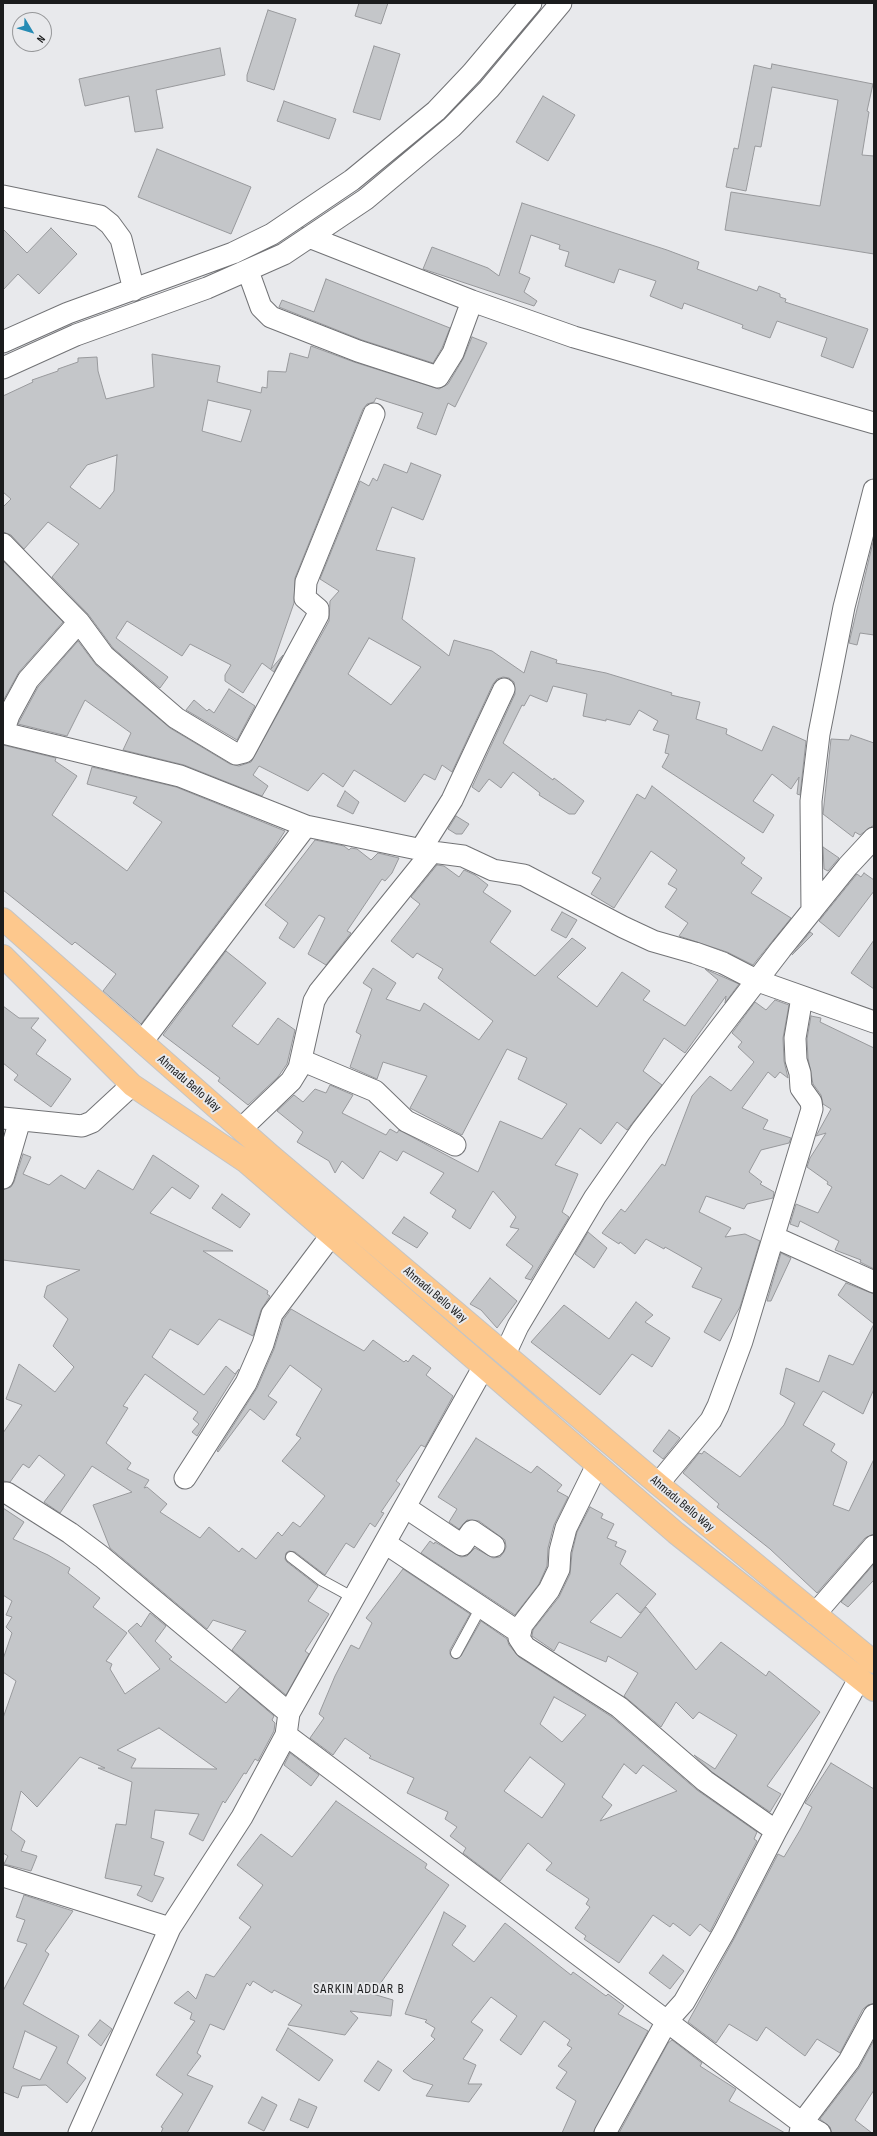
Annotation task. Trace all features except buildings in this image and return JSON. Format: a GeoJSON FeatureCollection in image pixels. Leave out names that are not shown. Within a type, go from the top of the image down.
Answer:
{"type":"FeatureCollection","features":[{"type":"Feature","properties":{"kind":"highway","name":"Ahmadu Bello Way"},"geometry":{"type":"LineString","coordinates":[[3,919],[241,1129],[658,1484],[874,1662]]}},
{"type":"Feature","properties":{"kind":"highway","name":"Ahmadu Bello Way"},"geometry":{"type":"LineString","coordinates":[[3,956],[132,1084],[245,1162],[330,1237],[676,1533],[867,1685]]}},
{"type":"Feature","properties":{"kind":"street"},"geometry":{"type":"LineString","coordinates":[[3,342],[68,313],[134,290],[254,244],[272,234],[352,180],[436,111],[472,73],[531,3]]}},
{"type":"Feature","properties":{"kind":"street"},"geometry":{"type":"LineString","coordinates":[[3,368],[76,335],[248,271],[284,254],[366,199],[452,127],[489,89],[561,3]]}},
{"type":"Feature","properties":{"kind":"street"},"geometry":{"type":"LineString","coordinates":[[3,196],[100,216],[110,224],[121,239],[134,290]]}},
{"type":"Feature","properties":{"kind":"street"},"geometry":{"type":"LineString","coordinates":[[309,237],[472,301],[581,339],[874,423]]}},
{"type":"Feature","properties":{"kind":"street"},"geometry":{"type":"LineString","coordinates":[[248,271],[261,307],[271,317],[358,351],[438,377],[448,364],[472,301]]}},
{"type":"Feature","properties":{"kind":"street"},"geometry":{"type":"LineString","coordinates":[[3,544],[79,622],[104,656],[176,718],[236,754],[244,752],[318,615],[318,609],[305,598],[306,582],[374,414]]}},
{"type":"Feature","properties":{"kind":"street"},"geometry":{"type":"LineString","coordinates":[[812,911],[811,801],[819,734],[844,607],[874,490]]}},
{"type":"Feature","properties":{"kind":"street"},"geometry":{"type":"LineString","coordinates":[[79,622],[28,680],[9,715],[3,732],[180,776],[306,826],[426,851],[463,856],[493,870],[524,875],[653,941],[723,964],[758,980],[874,1022]]}},
{"type":"Feature","properties":{"kind":"street"},"geometry":{"type":"LineString","coordinates":[[241,1129],[291,1081],[301,1060],[314,1001],[319,992],[426,851],[504,690]]}},
{"type":"Feature","properties":{"kind":"street"},"geometry":{"type":"LineString","coordinates":[[142,1042],[306,826]]}},
{"type":"Feature","properties":{"kind":"street"},"geometry":{"type":"LineString","coordinates":[[505,1354],[518,1326],[595,1197],[661,1104],[848,866],[874,838]]}},
{"type":"Feature","properties":{"kind":"street"},"geometry":{"type":"LineString","coordinates":[[658,1484],[711,1420],[718,1406],[742,1341],[812,1109],[811,1102],[801,1088],[800,1073],[796,1060],[795,1038],[802,996]]}},
{"type":"Feature","properties":{"kind":"street"},"geometry":{"type":"LineString","coordinates":[[301,1060],[375,1090],[406,1121],[455,1145]]}},
{"type":"Feature","properties":{"kind":"street"},"geometry":{"type":"LineString","coordinates":[[3,1178],[12,1119],[82,1126],[92,1122],[132,1084]]}},
{"type":"Feature","properties":{"kind":"street"},"geometry":{"type":"LineString","coordinates":[[185,1478],[246,1383],[263,1344],[272,1314],[330,1237]]}},
{"type":"Feature","properties":{"kind":"street"},"geometry":{"type":"LineString","coordinates":[[774,1237],[874,1282]]}},
{"type":"Feature","properties":{"kind":"street"},"geometry":{"type":"LineString","coordinates":[[79,2133],[170,1928],[242,1817],[286,1735],[289,1713],[484,1368]]}},
{"type":"Feature","properties":{"kind":"street"},"geometry":{"type":"LineString","coordinates":[[596,1465],[566,1528],[560,1551],[559,1569],[552,1583],[522,1625],[519,1638],[525,1647],[619,1707],[705,1781],[776,1831]]}},
{"type":"Feature","properties":{"kind":"street"},"geometry":{"type":"LineString","coordinates":[[4,1496],[70,1533],[102,1557],[289,1713]]}},
{"type":"Feature","properties":{"kind":"street"},"geometry":{"type":"LineString","coordinates":[[405,1507],[462,1545],[472,1531],[494,1546]]}},
{"type":"Feature","properties":{"kind":"street"},"geometry":{"type":"LineString","coordinates":[[385,1543],[520,1633]]}},
{"type":"Feature","properties":{"kind":"street"},"geometry":{"type":"LineString","coordinates":[[815,1614],[874,1546]]}},
{"type":"Feature","properties":{"kind":"street"},"geometry":{"type":"LineString","coordinates":[[605,2133],[667,2021],[684,2002],[724,1932],[776,1831],[867,1685]]}},
{"type":"Feature","properties":{"kind":"street"},"geometry":{"type":"LineString","coordinates":[[286,1735],[667,2021],[808,2130],[849,2061],[874,2015]]}},
{"type":"Feature","properties":{"kind":"street"},"geometry":{"type":"LineString","coordinates":[[3,1876],[170,1928]]}},
{"type":"Feature","properties":{"kind":"lane"},"geometry":{"type":"LineString","coordinates":[[290,1557],[321,1580],[354,1598]]}},
{"type":"Feature","properties":{"kind":"lane"},"geometry":{"type":"LineString","coordinates":[[456,1653],[481,1607]]}},
{"type":"Feature","properties":{"kind":"district","name":"SARKIN ADDAR B"},"geometry":{"type":"Point","coordinates":[359,1989]}}]}
